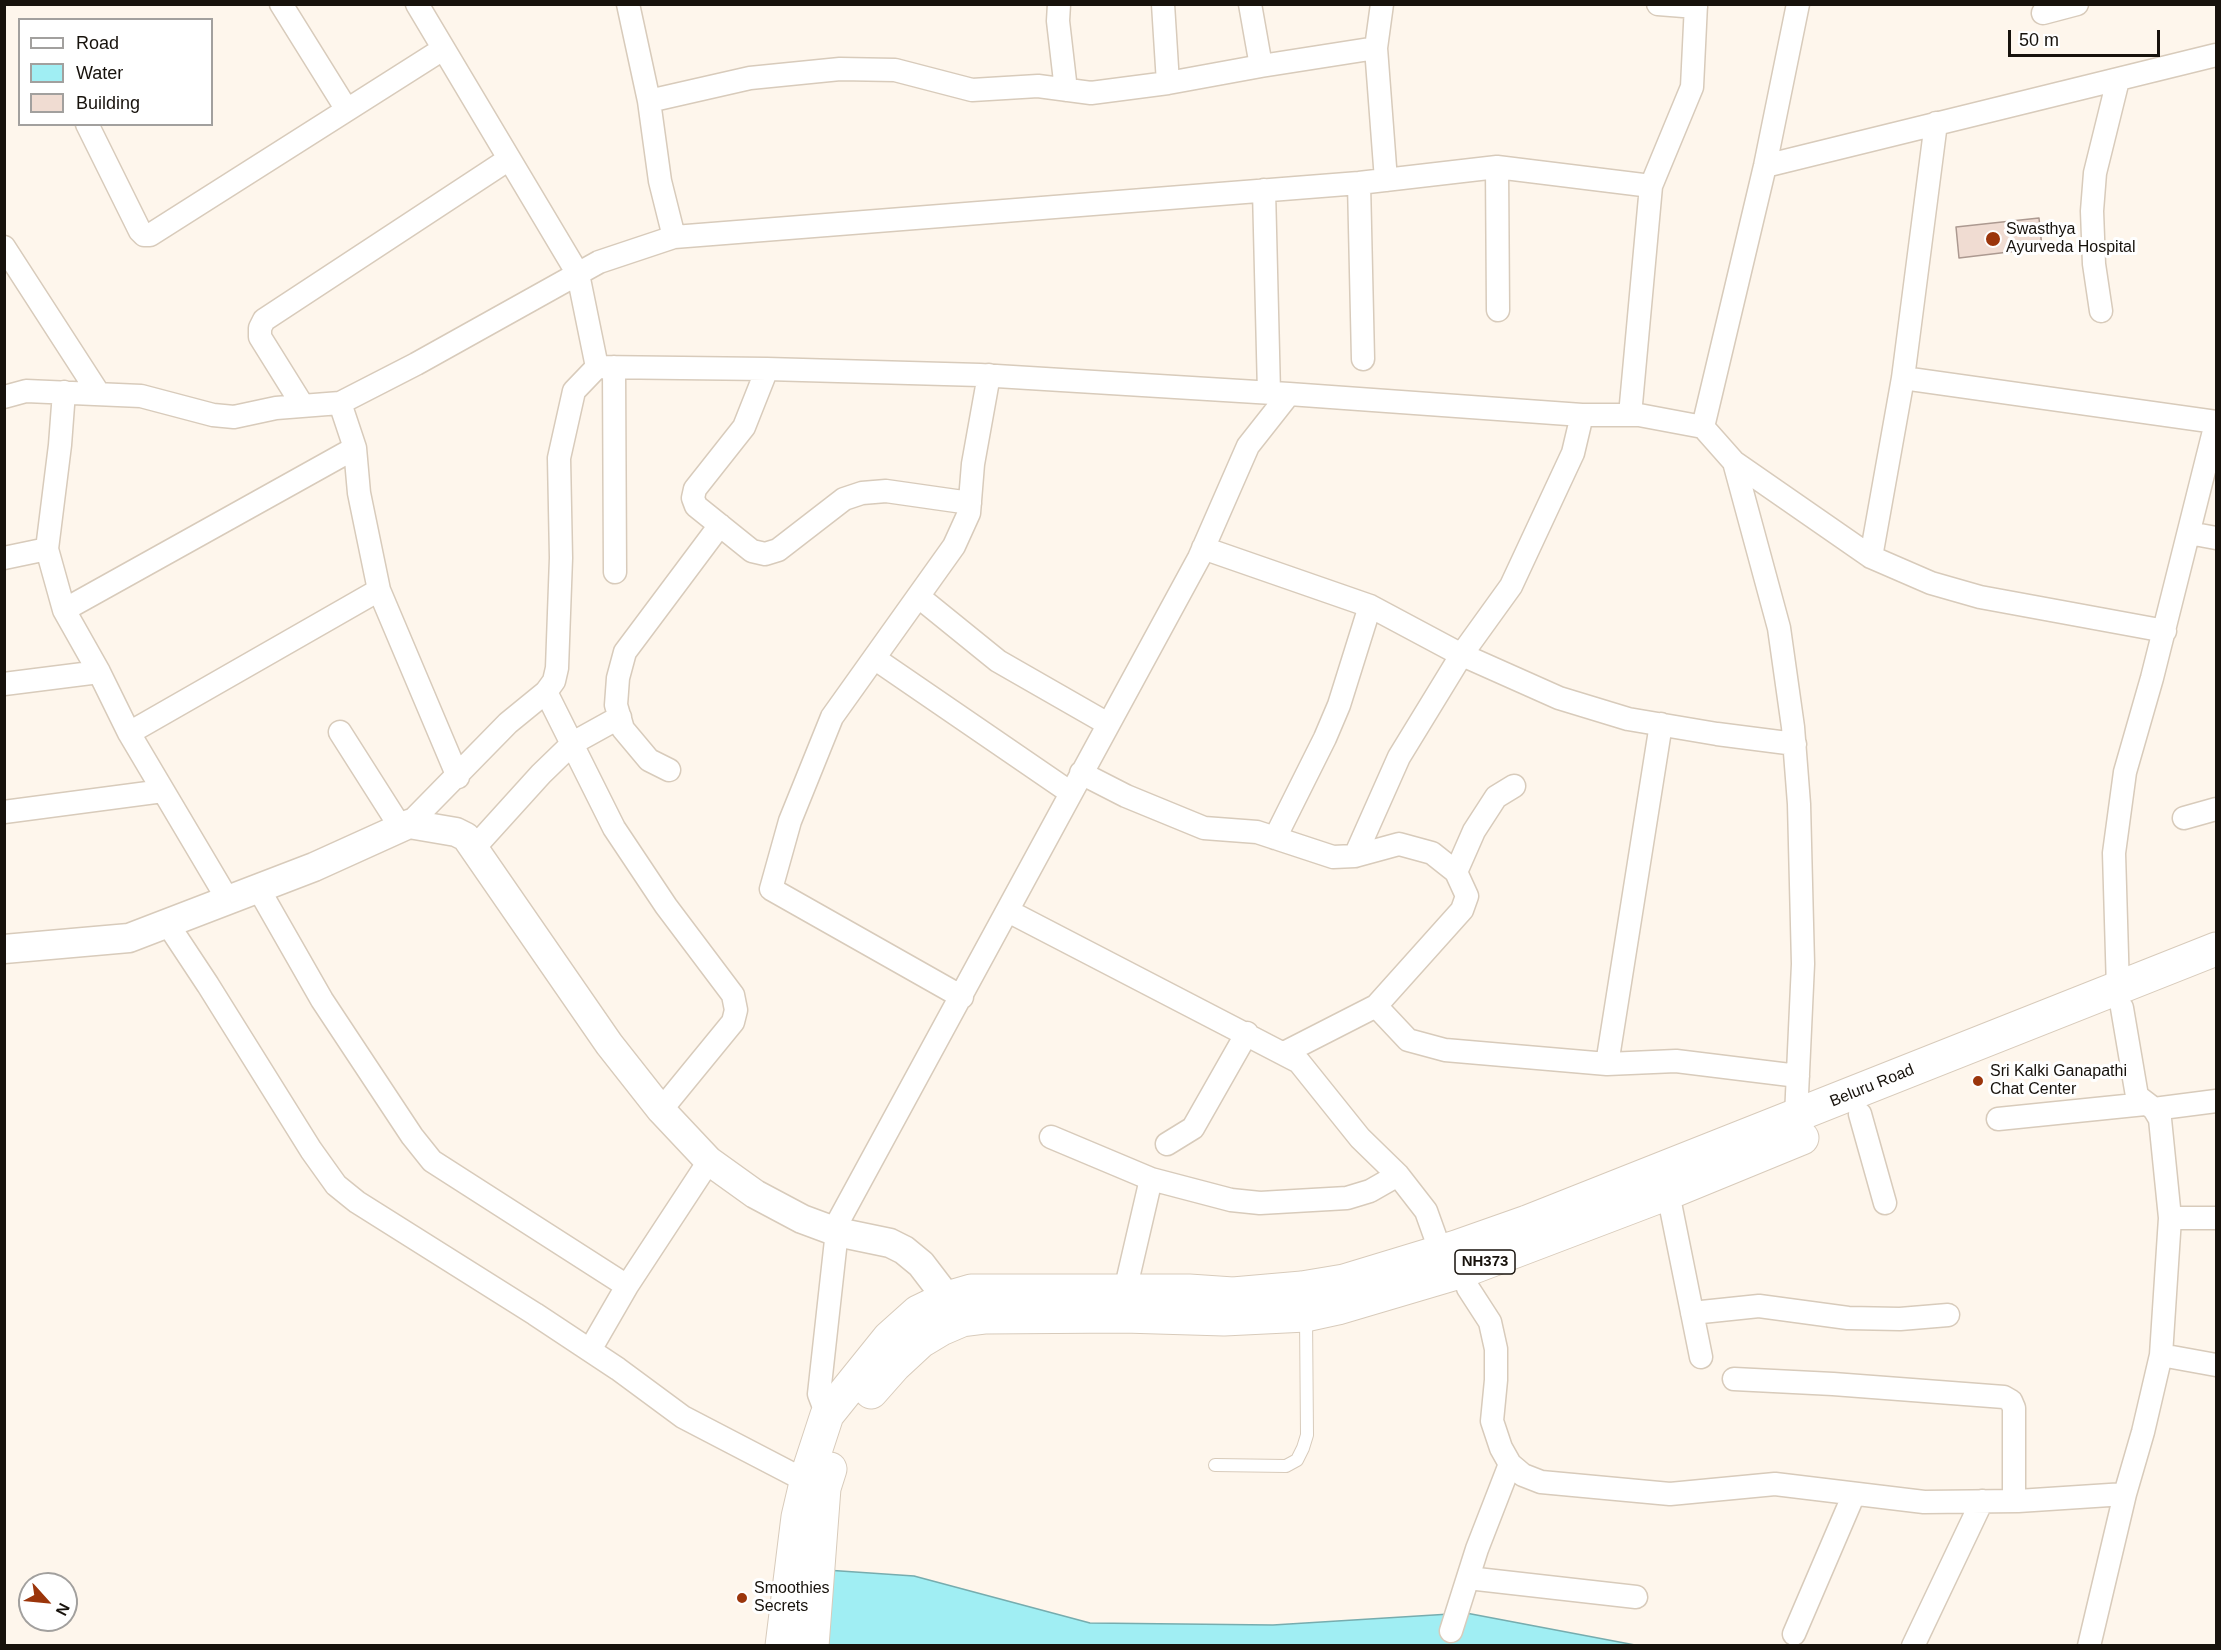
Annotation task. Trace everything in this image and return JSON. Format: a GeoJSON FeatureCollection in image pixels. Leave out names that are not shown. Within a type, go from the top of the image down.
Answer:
{"type":"FeatureCollection","features":[{"type":"Feature","properties":{"kind":"highway","name":"Beluru Road"},"geometry":{"type":"LineString","coordinates":[[1452,1260],[1456,1247],[1527,1222],[1796,1116],[2120,999],[2217,950]]}},
{"type":"Feature","properties":{"kind":"highway","name":"NH373"},"geometry":{"type":"LineString","coordinates":[[812,1646],[824,1488],[837,1448],[862,1402],[894,1366],[921,1341],[941,1329],[962,1320],[986,1317],[1124,1316],[1224,1319],[1306,1315],[1338,1308],[1452,1260],[1668,1193],[1860,1114],[2120,999],[2217,971]]}},
{"type":"Feature","properties":{"kind":"highway","name":"NH373"},"geometry":{"type":"LineString","coordinates":[[782,1646],[798,1517],[806,1481],[827,1415],[889,1338],[918,1312],[947,1298],[971,1291],[1189,1291],[1233,1294],[1302,1288],[1452,1260]]}},
{"type":"Feature","properties":{"kind":"street"},"geometry":{"type":"LineString","coordinates":[[281,4],[347,110]]}},
{"type":"Feature","properties":{"kind":"street"},"geometry":{"type":"LineString","coordinates":[[417,4],[578,274],[606,367],[615,572]]}},
{"type":"Feature","properties":{"kind":"street"},"geometry":{"type":"LineString","coordinates":[[628,4],[649,101],[660,181],[674,237]]}},
{"type":"Feature","properties":{"kind":"street"},"geometry":{"type":"LineString","coordinates":[[1059,4],[1058,21],[1066,90]]}},
{"type":"Feature","properties":{"kind":"street"},"geometry":{"type":"LineString","coordinates":[[1163,4],[1168,83]]}},
{"type":"Feature","properties":{"kind":"street"},"geometry":{"type":"LineString","coordinates":[[1250,4],[1261,66]]}},
{"type":"Feature","properties":{"kind":"street"},"geometry":{"type":"LineString","coordinates":[[1382,4],[1376,48],[1386,180]]}},
{"type":"Feature","properties":{"kind":"street"},"geometry":{"type":"LineString","coordinates":[[1630,415],[1651,186],[1692,87],[1696,6],[1658,4]]}},
{"type":"Feature","properties":{"kind":"street"},"geometry":{"type":"LineString","coordinates":[[1703,427],[1765,166],[1798,4]]}},
{"type":"Feature","properties":{"kind":"street"},"geometry":{"type":"LineString","coordinates":[[2043,13],[2078,4]]}},
{"type":"Feature","properties":{"kind":"street"},"geometry":{"type":"LineString","coordinates":[[649,101],[750,78],[840,69],[895,70],[972,90],[1038,87],[1091,93],[1168,83],[1376,48]]}},
{"type":"Feature","properties":{"kind":"street"},"geometry":{"type":"LineString","coordinates":[[88,126],[140,231],[144,235],[150,235],[443,49]]}},
{"type":"Feature","properties":{"kind":"street"},"geometry":{"type":"LineString","coordinates":[[1765,166],[2217,55]]}},
{"type":"Feature","properties":{"kind":"street"},"geometry":{"type":"LineString","coordinates":[[2101,311],[2094,264],[2092,211],[2094,182],[2118,80]]}},
{"type":"Feature","properties":{"kind":"street"},"geometry":{"type":"LineString","coordinates":[[1871,557],[1903,378],[1936,123]]}},
{"type":"Feature","properties":{"kind":"street"},"geometry":{"type":"LineString","coordinates":[[303,406],[260,337],[260,328],[264,320],[509,159]]}},
{"type":"Feature","properties":{"kind":"street"},"geometry":{"type":"LineString","coordinates":[[4,397],[26,391],[141,396],[213,415],[234,417],[276,408],[340,403],[599,262],[674,237],[1359,183],[1497,167],[1651,186]]}},
{"type":"Feature","properties":{"kind":"street"},"geometry":{"type":"LineString","coordinates":[[1497,167],[1498,310]]}},
{"type":"Feature","properties":{"kind":"street"},"geometry":{"type":"LineString","coordinates":[[1359,183],[1363,359]]}},
{"type":"Feature","properties":{"kind":"street"},"geometry":{"type":"LineString","coordinates":[[827,1415],[819,1394],[838,1222],[962,997],[1203,548],[1248,446],[1279,394],[1264,190]]}},
{"type":"Feature","properties":{"kind":"street"},"geometry":{"type":"LineString","coordinates":[[4,247],[99,394]]}},
{"type":"Feature","properties":{"kind":"street"},"geometry":{"type":"LineString","coordinates":[[4,949],[129,938],[314,867],[405,826],[458,777],[508,723],[546,692],[554,681],[557,668],[561,558],[559,458],[574,391],[606,367],[989,375],[1582,415],[1639,415],[1703,427],[1734,462],[1871,557],[1931,583],[1980,597],[2165,631]]}},
{"type":"Feature","properties":{"kind":"street"},"geometry":{"type":"LineString","coordinates":[[767,369],[744,428],[695,489],[693,498],[696,506],[752,551],[765,554],[778,550],[844,499],[862,493],[886,491],[970,503]]}},
{"type":"Feature","properties":{"kind":"street"},"geometry":{"type":"LineString","coordinates":[[962,997],[771,889],[790,821],[832,717],[954,546],[969,513],[973,464],[989,375]]}},
{"type":"Feature","properties":{"kind":"street"},"geometry":{"type":"LineString","coordinates":[[1903,378],[2217,423],[2165,631],[2125,772],[2115,842],[2120,999],[2137,1096],[2160,1119],[2170,1218],[2161,1355],[2090,1646]]}},
{"type":"Feature","properties":{"kind":"street"},"geometry":{"type":"LineString","coordinates":[[64,392],[47,549],[64,610],[99,672],[129,733],[228,900]]}},
{"type":"Feature","properties":{"kind":"street"},"geometry":{"type":"LineString","coordinates":[[340,403],[355,448],[359,493],[379,590],[458,777]]}},
{"type":"Feature","properties":{"kind":"street"},"geometry":{"type":"LineString","coordinates":[[1355,856],[1399,758],[1462,654],[1511,586],[1573,453],[1582,415]]}},
{"type":"Feature","properties":{"kind":"street"},"geometry":{"type":"LineString","coordinates":[[64,610],[355,448]]}},
{"type":"Feature","properties":{"kind":"street"},"geometry":{"type":"LineString","coordinates":[[1734,462],[1779,628],[1794,744],[1799,804],[1803,964],[1796,1116]]}},
{"type":"Feature","properties":{"kind":"street"},"geometry":{"type":"LineString","coordinates":[[669,770],[649,760],[623,729],[616,705],[618,678],[625,652],[720,525]]}},
{"type":"Feature","properties":{"kind":"street"},"geometry":{"type":"LineString","coordinates":[[2189,533],[2217,538]]}},
{"type":"Feature","properties":{"kind":"street"},"geometry":{"type":"LineString","coordinates":[[1203,548],[1370,606],[1462,654],[1559,698],[1628,719],[1794,744]]}},
{"type":"Feature","properties":{"kind":"street"},"geometry":{"type":"LineString","coordinates":[[4,558],[47,549]]}},
{"type":"Feature","properties":{"kind":"street"},"geometry":{"type":"LineString","coordinates":[[129,733],[379,590]]}},
{"type":"Feature","properties":{"kind":"street"},"geometry":{"type":"LineString","coordinates":[[919,597],[998,661],[1108,724]]}},
{"type":"Feature","properties":{"kind":"street"},"geometry":{"type":"LineString","coordinates":[[1275,838],[1340,705],[1370,606]]}},
{"type":"Feature","properties":{"kind":"street"},"geometry":{"type":"LineString","coordinates":[[874,658],[1076,783],[1126,796],[1204,828],[1257,832],[1333,857],[1355,856],[1400,844],[1432,853],[1456,872],[1467,896],[1462,910],[1376,1006],[1284,1053]]}},
{"type":"Feature","properties":{"kind":"street"},"geometry":{"type":"LineString","coordinates":[[4,684],[99,672]]}},
{"type":"Feature","properties":{"kind":"street"},"geometry":{"type":"LineString","coordinates":[[546,692],[614,828],[666,906],[733,995],[736,1010],[733,1022],[661,1110]]}},
{"type":"Feature","properties":{"kind":"street"},"geometry":{"type":"LineString","coordinates":[[474,848],[541,774],[573,743],[620,717]]}},
{"type":"Feature","properties":{"kind":"street"},"geometry":{"type":"LineString","coordinates":[[1606,1064],[1661,724]]}},
{"type":"Feature","properties":{"kind":"street"},"geometry":{"type":"LineString","coordinates":[[340,732],[405,826],[456,832],[466,837],[609,1044],[661,1110],[709,1161],[755,1194],[802,1220],[837,1232],[890,1244],[904,1250],[921,1264],[947,1298]]}},
{"type":"Feature","properties":{"kind":"street"},"geometry":{"type":"LineString","coordinates":[[1456,872],[1474,831],[1496,797],[1514,786]]}},
{"type":"Feature","properties":{"kind":"street"},"geometry":{"type":"LineString","coordinates":[[4,812],[163,791]]}},
{"type":"Feature","properties":{"kind":"street"},"geometry":{"type":"LineString","coordinates":[[2184,818],[2217,809]]}},
{"type":"Feature","properties":{"kind":"street"},"geometry":{"type":"LineString","coordinates":[[258,888],[322,1000],[412,1136],[432,1161],[627,1286]]}},
{"type":"Feature","properties":{"kind":"street"},"geometry":{"type":"LineString","coordinates":[[1008,911],[1299,1062],[1360,1138],[1398,1174],[1426,1212],[1468,1288],[1490,1322],[1496,1349],[1492,1421],[1501,1448],[1510,1464],[1523,1475],[1541,1482],[1670,1494],[1775,1484],[1924,1502],[2014,1501],[2126,1494]]}},
{"type":"Feature","properties":{"kind":"street"},"geometry":{"type":"LineString","coordinates":[[167,923],[311,1150],[336,1185],[357,1202],[590,1350],[683,1417],[806,1481]]}},
{"type":"Feature","properties":{"kind":"street"},"geometry":{"type":"LineString","coordinates":[[1376,1006],[1408,1040],[1445,1050],[1606,1064],[1676,1061],[1798,1076]]}},
{"type":"Feature","properties":{"kind":"street"},"geometry":{"type":"LineString","coordinates":[[1167,1144],[1193,1128],[1247,1034]]}},
{"type":"Feature","properties":{"kind":"street"},"geometry":{"type":"LineString","coordinates":[[1998,1119],[2217,1101]]}},
{"type":"Feature","properties":{"kind":"street"},"geometry":{"type":"LineString","coordinates":[[1860,1114],[1885,1203]]}},
{"type":"Feature","properties":{"kind":"street"},"geometry":{"type":"LineString","coordinates":[[1051,1137],[1151,1179],[1231,1200],[1260,1203],[1347,1198],[1370,1191],[1398,1174]]}},
{"type":"Feature","properties":{"kind":"street"},"geometry":{"type":"LineString","coordinates":[[590,1350],[627,1286],[709,1161]]}},
{"type":"Feature","properties":{"kind":"street"},"geometry":{"type":"LineString","coordinates":[[1125,1291],[1151,1179]]}},
{"type":"Feature","properties":{"kind":"street"},"geometry":{"type":"LineString","coordinates":[[1668,1193],[1701,1357]]}},
{"type":"Feature","properties":{"kind":"street"},"geometry":{"type":"LineString","coordinates":[[2170,1218],[2217,1218]]}},
{"type":"Feature","properties":{"kind":"street"},"geometry":{"type":"LineString","coordinates":[[1692,1312],[1760,1306],[1848,1318],[1900,1319],[1948,1316]]}},
{"type":"Feature","properties":{"kind":"street"},"geometry":{"type":"LineString","coordinates":[[2161,1355],[2217,1365]]}},
{"type":"Feature","properties":{"kind":"street"},"geometry":{"type":"LineString","coordinates":[[1734,1379],[2004,1397],[2011,1401],[2014,1408],[2014,1501]]}},
{"type":"Feature","properties":{"kind":"street"},"geometry":{"type":"LineString","coordinates":[[1451,1631],[1510,1464]]}},
{"type":"Feature","properties":{"kind":"street"},"geometry":{"type":"LineString","coordinates":[[1794,1634],[1854,1494]]}},
{"type":"Feature","properties":{"kind":"street"},"geometry":{"type":"LineString","coordinates":[[1913,1646],[1982,1501]]}},
{"type":"Feature","properties":{"kind":"street"},"geometry":{"type":"LineString","coordinates":[[1468,1578],[1636,1597]]}},
{"type":"Feature","properties":{"kind":"lane"},"geometry":{"type":"LineString","coordinates":[[1215,1465],[1287,1466],[1297,1460],[1307,1435],[1306,1315]]}},
{"type":"Feature","properties":{"kind":"water"},"geometry":{"type":"Polygon","coordinates":[[[826,1570],[914,1576],[1090,1623],[1273,1625],[1466,1613],[1635,1645],[827,1645],[826,1570]]]}},
{"type":"Feature","properties":{"kind":"building"},"geometry":{"type":"Polygon","coordinates":[[[2039,218],[2042,248],[1959,258],[1956,227],[2039,218]]]}},
{"type":"Feature","properties":{"kind":"place","name":"Swasthya Ayurveda Hospital"},"geometry":{"type":"Point","coordinates":[1993,239]}},
{"type":"Feature","properties":{"kind":"place","name":"Sri Kalki Ganapathi Chat Center"},"geometry":{"type":"Point","coordinates":[1978,1081]}},
{"type":"Feature","properties":{"kind":"place","name":"Smoothies Secrets"},"geometry":{"type":"Point","coordinates":[742,1598]}}]}
